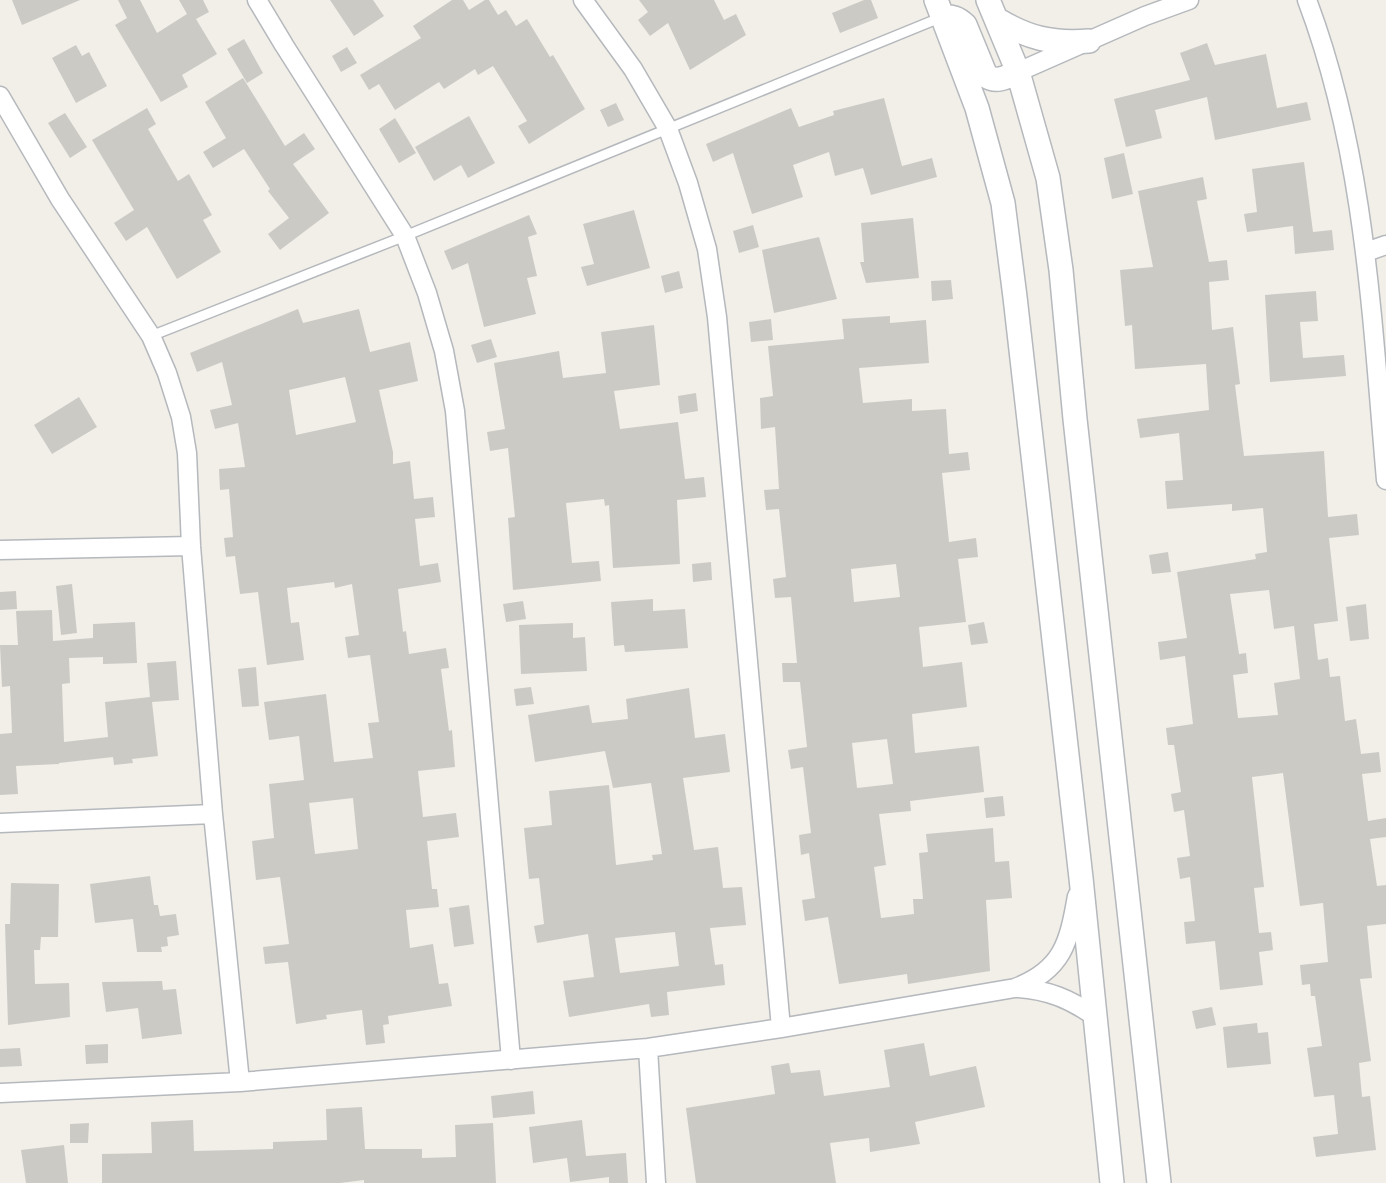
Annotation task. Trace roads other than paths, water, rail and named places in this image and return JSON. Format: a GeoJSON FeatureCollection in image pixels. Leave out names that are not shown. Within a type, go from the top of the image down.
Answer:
{"type":"FeatureCollection","features":[{"type":"Feature","properties":{"kind":"street"},"geometry":{"type":"LineString","coordinates":[[257,0],[405,236],[427,293],[444,351],[455,411],[511,1060]]}},
{"type":"Feature","properties":{"kind":"street"},"geometry":{"type":"LineString","coordinates":[[583,0],[633,69],[668,129],[688,183],[707,249],[717,317],[781,1028]]}},
{"type":"Feature","properties":{"kind":"street"},"geometry":{"type":"LineString","coordinates":[[939,8],[965,25],[986,76],[997,80],[1089,41],[1141,8],[1189,0]]}},
{"type":"Feature","properties":{"kind":"street"},"geometry":{"type":"LineString","coordinates":[[1307,0],[1335,90],[1352,165],[1366,252],[1386,480]]}},
{"type":"Feature","properties":{"kind":"street"},"geometry":{"type":"LineString","coordinates":[[939,8],[977,108],[1003,203],[1016,297],[1112,1183]]}},
{"type":"Feature","properties":{"kind":"street"},"geometry":{"type":"LineString","coordinates":[[992,9],[1012,29],[1031,37],[1069,43],[1089,41]]}},
{"type":"Feature","properties":{"kind":"street"},"geometry":{"type":"LineString","coordinates":[[992,9],[1018,72],[1048,178],[1061,270],[1076,432],[1159,1183]]}},
{"type":"Feature","properties":{"kind":"street"},"geometry":{"type":"LineString","coordinates":[[0,96],[60,199],[151,336],[181,416],[187,453],[191,546],[213,814],[240,1082]]}},
{"type":"Feature","properties":{"kind":"street"},"geometry":{"type":"LineString","coordinates":[[1366,252],[1386,245]]}},
{"type":"Feature","properties":{"kind":"street"},"geometry":{"type":"LineString","coordinates":[[0,550],[191,546]]}},
{"type":"Feature","properties":{"kind":"street"},"geometry":{"type":"LineString","coordinates":[[0,823],[213,814]]}},
{"type":"Feature","properties":{"kind":"street"},"geometry":{"type":"LineString","coordinates":[[1015,988],[1039,977],[1065,947],[1070,934],[1080,878]]}},
{"type":"Feature","properties":{"kind":"street"},"geometry":{"type":"LineString","coordinates":[[0,1093],[240,1082],[648,1048],[1015,988],[1049,992],[1065,998],[1094,1016]]}},
{"type":"Feature","properties":{"kind":"street"},"geometry":{"type":"LineString","coordinates":[[648,1048],[656,1183]]}},
{"type":"Feature","properties":{"kind":"lane"},"geometry":{"type":"LineString","coordinates":[[151,336],[668,129],[939,8]]}}]}
